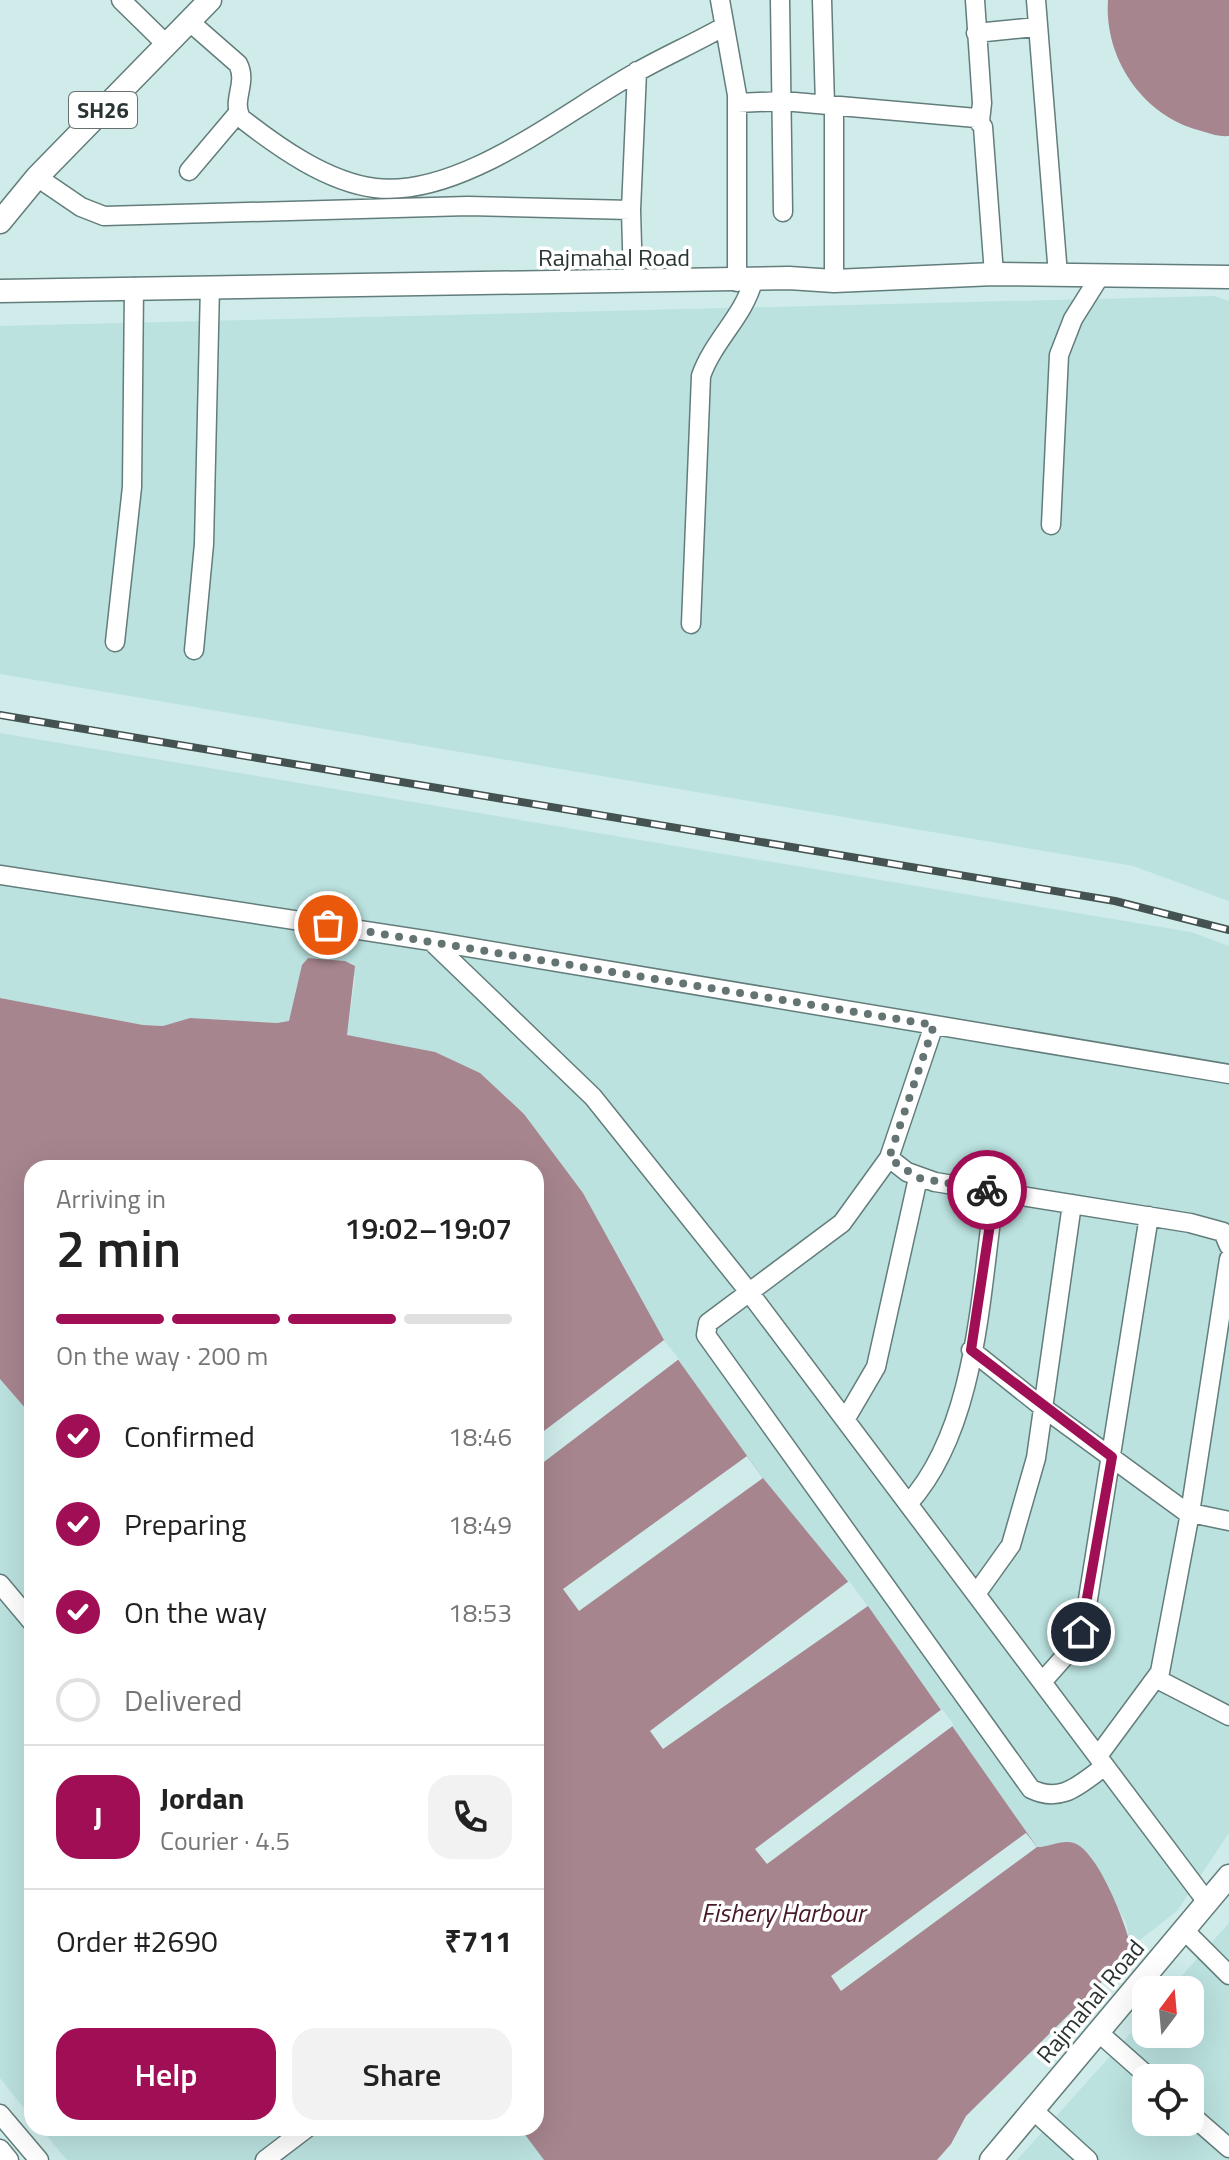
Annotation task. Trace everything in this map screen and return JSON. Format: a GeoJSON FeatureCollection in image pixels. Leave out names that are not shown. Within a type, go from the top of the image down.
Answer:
{"type":"FeatureCollection","features":[{"type":"Feature","properties":{"kind":"main road","name":"SH26"},"geometry":{"type":"LineString","coordinates":[[0,222],[37,177],[210,0]]}},
{"type":"Feature","properties":{"kind":"main road","name":"Rajmahal Road"},"geometry":{"type":"LineString","coordinates":[[0,291],[210,286],[834,281],[994,274],[1229,277]]}},
{"type":"Feature","properties":{"kind":"main road","name":"Rajmahal Road"},"geometry":{"type":"LineString","coordinates":[[991,2160],[1229,1876]]}},
{"type":"Feature","properties":{"kind":"street"},"geometry":{"type":"LineString","coordinates":[[121,0],[167,45]]}},
{"type":"Feature","properties":{"kind":"street"},"geometry":{"type":"LineString","coordinates":[[691,624],[701,376],[708,354],[741,309],[745,281],[737,103],[720,0]]}},
{"type":"Feature","properties":{"kind":"street"},"geometry":{"type":"LineString","coordinates":[[780,0],[783,212]]}},
{"type":"Feature","properties":{"kind":"street"},"geometry":{"type":"LineString","coordinates":[[822,0],[829,105],[834,281]]}},
{"type":"Feature","properties":{"kind":"street"},"geometry":{"type":"LineString","coordinates":[[975,0],[982,103],[980,121],[994,274]]}},
{"type":"Feature","properties":{"kind":"street"},"geometry":{"type":"LineString","coordinates":[[1036,0],[1058,275]]}},
{"type":"Feature","properties":{"kind":"street"},"geometry":{"type":"LineString","coordinates":[[189,171],[238,113],[242,72],[190,22]]}},
{"type":"Feature","properties":{"kind":"street"},"geometry":{"type":"LineString","coordinates":[[238,113],[252,127],[341,179],[379,188],[406,187],[477,166],[524,142],[637,71],[723,27]]}},
{"type":"Feature","properties":{"kind":"street"},"geometry":{"type":"LineString","coordinates":[[976,33],[1036,27]]}},
{"type":"Feature","properties":{"kind":"street"},"geometry":{"type":"LineString","coordinates":[[633,282],[631,210],[637,71]]}},
{"type":"Feature","properties":{"kind":"street"},"geometry":{"type":"LineString","coordinates":[[737,103],[783,101],[968,116],[980,121]]}},
{"type":"Feature","properties":{"kind":"street"},"geometry":{"type":"LineString","coordinates":[[37,177],[81,207],[104,216],[468,206],[631,210]]}},
{"type":"Feature","properties":{"kind":"street"},"geometry":{"type":"LineString","coordinates":[[1051,525],[1059,355],[1073,319],[1100,276]]}},
{"type":"Feature","properties":{"kind":"street"},"geometry":{"type":"LineString","coordinates":[[194,650],[204,544],[210,286]]}},
{"type":"Feature","properties":{"kind":"street"},"geometry":{"type":"LineString","coordinates":[[115,642],[132,487],[134,287]]}},
{"type":"Feature","properties":{"kind":"street"},"geometry":{"type":"LineString","coordinates":[[0,875],[431,941],[1229,1074]]}},
{"type":"Feature","properties":{"kind":"street"},"geometry":{"type":"LineString","coordinates":[[431,941],[593,1097],[749,1292],[1207,1902]]}},
{"type":"Feature","properties":{"kind":"street"},"geometry":{"type":"LineString","coordinates":[[889,1158],[918,1178],[1149,1216],[1223,1232],[1229,1246],[1190,1513],[1157,1679],[1101,1761],[1066,1794],[1052,1796],[1031,1789],[706,1335],[708,1323],[833,1232],[889,1158],[934,1025]]}},
{"type":"Feature","properties":{"kind":"street"},"geometry":{"type":"LineString","coordinates":[[845,1420],[876,1367],[918,1178]]}},
{"type":"Feature","properties":{"kind":"street"},"geometry":{"type":"LineString","coordinates":[[908,1504],[925,1485],[944,1451],[971,1350],[995,1191]]}},
{"type":"Feature","properties":{"kind":"street"},"geometry":{"type":"LineString","coordinates":[[976,1594],[1003,1559],[1018,1530],[1045,1409],[1072,1204]]}},
{"type":"Feature","properties":{"kind":"street"},"geometry":{"type":"LineString","coordinates":[[1042,1682],[1081,1632],[1149,1216]]}},
{"type":"Feature","properties":{"kind":"street"},"geometry":{"type":"LineString","coordinates":[[971,1350],[1045,1409],[1190,1513],[1229,1521]]}},
{"type":"Feature","properties":{"kind":"street"},"geometry":{"type":"LineString","coordinates":[[0,1584],[24,1612]]}},
{"type":"Feature","properties":{"kind":"street"},"geometry":{"type":"LineString","coordinates":[[1157,1679],[1229,1716]]}},
{"type":"Feature","properties":{"kind":"street"},"geometry":{"type":"LineString","coordinates":[[1184,1930],[1229,1975]]}},
{"type":"Feature","properties":{"kind":"street"},"geometry":{"type":"LineString","coordinates":[[1098,2032],[1134,2064]]}},
{"type":"Feature","properties":{"kind":"street"},"geometry":{"type":"LineString","coordinates":[[1033,2110],[1088,2160]]}},
{"type":"Feature","properties":{"kind":"street"},"geometry":{"type":"LineString","coordinates":[[0,2114],[39,2160]]}},
{"type":"Feature","properties":{"kind":"street"},"geometry":{"type":"LineString","coordinates":[[1204,2126],[1229,2148]]}},
{"type":"Feature","properties":{"kind":"street"},"geometry":{"type":"LineString","coordinates":[[265,2160],[296,2136]]}},
{"type":"Feature","properties":{"kind":"street"},"geometry":{"type":"LineString","coordinates":[[0,2149],[9,2160]]}},
{"type":"Feature","properties":{"kind":"shaded area"},"geometry":{"type":"Polygon","coordinates":[[[1214,296],[1229,301],[1229,901],[1133,866],[0,674],[0,326],[1214,296]]]}},
{"type":"Feature","properties":{"kind":"shaded area"},"geometry":{"type":"Polygon","coordinates":[[[0,733],[1191,932],[1229,946],[1229,1833],[1177,1911],[1131,1947],[1126,1923],[1090,1856],[1077,1844],[1064,1842],[1051,1847],[1037,1847],[868,1606],[763,1478],[664,1340],[583,1193],[524,1114],[390,1045],[347,1035],[355,977],[345,961],[308,958],[289,1022],[190,1018],[163,1026],[143,1025],[0,998],[0,733]]]}},
{"type":"Feature","properties":{"kind":"shaded area"},"geometry":{"type":"Polygon","coordinates":[[[0,1379],[24,1407],[24,2108],[0,2078],[0,1379]]]}},
{"type":"Feature","properties":{"kind":"shaded area"},"geometry":{"type":"Polygon","coordinates":[[[1229,1923],[1229,2160],[1017,2160],[1132,2032],[1132,2048],[1204,2048],[1204,1976],[1182,1976],[1229,1923]]]}},
{"type":"Feature","properties":{"kind":"shaded area"},"geometry":{"type":"Polygon","coordinates":[[[47,2136],[526,2136],[544,2160],[67,2160],[47,2136]]]}},
{"type":"Feature","properties":{"kind":"water"},"geometry":{"type":"Polygon","coordinates":[[[1108,0],[1229,0],[1229,136],[1209,133],[1178,122],[1144,97],[1130,81],[1112,43],[1108,0]]]}},
{"type":"Feature","properties":{"kind":"water","name":"Fishery Harbour"},"geometry":{"type":"Polygon","coordinates":[[[308,958],[345,961],[355,966],[347,1035],[435,1052],[480,1073],[524,1114],[583,1193],[664,1340],[763,1478],[868,1606],[1037,1847],[1074,1843],[1092,1859],[1101,1873],[1117,1906],[1131,1947],[1119,1965],[966,2116],[951,2144],[937,2160],[544,2160],[526,2136],[544,2136],[544,1160],[24,1160],[24,1407],[0,1379],[0,998],[143,1025],[163,1026],[190,1018],[277,1023],[289,1021],[302,965],[308,958]]]}},
{"type":"Feature","properties":{"kind":"pier"},"geometry":{"type":"Polygon","coordinates":[[[664,1340],[679,1359],[544,1462],[544,1431],[664,1340]]]}},
{"type":"Feature","properties":{"kind":"pier"},"geometry":{"type":"Polygon","coordinates":[[[747,1456],[763,1478],[579,1611],[563,1589],[747,1456]]]}},
{"type":"Feature","properties":{"kind":"pier"},"geometry":{"type":"Polygon","coordinates":[[[849,1581],[868,1606],[663,1749],[650,1731],[849,1581]]]}},
{"type":"Feature","properties":{"kind":"pier"},"geometry":{"type":"Polygon","coordinates":[[[942,1709],[954,1725],[767,1864],[755,1849],[942,1709]]]}},
{"type":"Feature","properties":{"kind":"pier"},"geometry":{"type":"Polygon","coordinates":[[[1026,1833],[1037,1847],[841,1991],[831,1976],[1026,1833]]]}},
{"type":"Feature","properties":{"kind":"railway"},"geometry":{"type":"LineString","coordinates":[[0,715],[1115,901],[1229,930]]}},
{"type":"Feature","properties":{"kind":"way so far"},"geometry":{"type":"LineString","coordinates":[[328,925],[934,1025],[889,1158],[918,1178],[987,1190]]}},
{"type":"Feature","properties":{"kind":"route"},"geometry":{"type":"LineString","coordinates":[[987,1190],[995,1191],[971,1350],[1112,1457],[1081,1632]]}}]}
